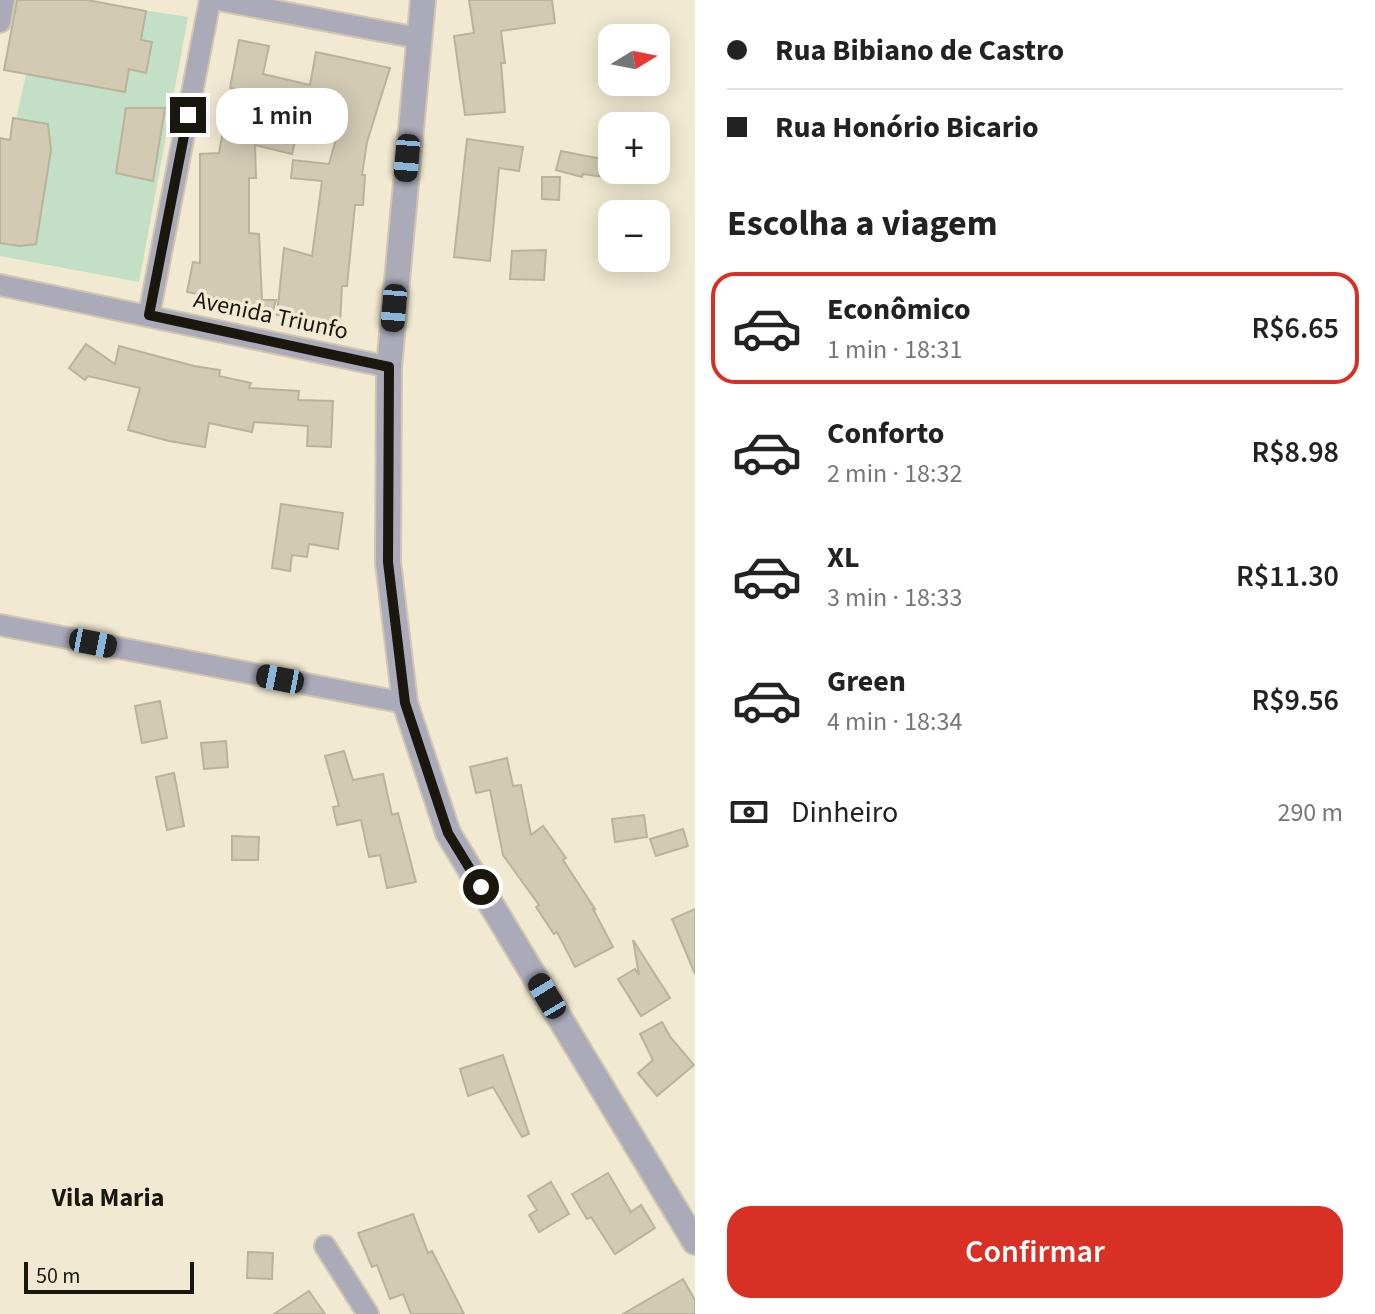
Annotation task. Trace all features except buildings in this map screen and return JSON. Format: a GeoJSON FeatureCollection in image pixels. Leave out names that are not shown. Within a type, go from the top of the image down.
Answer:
{"type":"FeatureCollection","features":[{"type":"Feature","properties":{"kind":"street"},"geometry":{"type":"LineString","coordinates":[[0,22],[4,0]]}},
{"type":"Feature","properties":{"kind":"street"},"geometry":{"type":"LineString","coordinates":[[149,315],[210,0]]}},
{"type":"Feature","properties":{"kind":"street"},"geometry":{"type":"LineString","coordinates":[[219,0],[418,38]]}},
{"type":"Feature","properties":{"kind":"street"},"geometry":{"type":"LineString","coordinates":[[423,0],[389,367],[388,562],[405,703],[448,833],[695,1242]]}},
{"type":"Feature","properties":{"kind":"street","name":"Avenida Triunfo"},"geometry":{"type":"LineString","coordinates":[[0,285],[389,367]]}},
{"type":"Feature","properties":{"kind":"street"},"geometry":{"type":"LineString","coordinates":[[0,625],[405,703]]}},
{"type":"Feature","properties":{"kind":"street"},"geometry":{"type":"LineString","coordinates":[[325,1246],[368,1314]]}},
{"type":"Feature","properties":{"kind":"green space"},"geometry":{"type":"Polygon","coordinates":[[[43,0],[79,0],[188,17],[139,282],[0,256],[0,189],[43,0]]]}},
{"type":"Feature","properties":{"kind":"district","name":"Vila Maria"},"geometry":{"type":"Point","coordinates":[108,1197]}},
{"type":"Feature","properties":{"kind":"route"},"geometry":{"type":"LineString","coordinates":[[188,115],[149,315],[389,367],[388,562],[405,703],[448,833],[481,887]]}}]}
